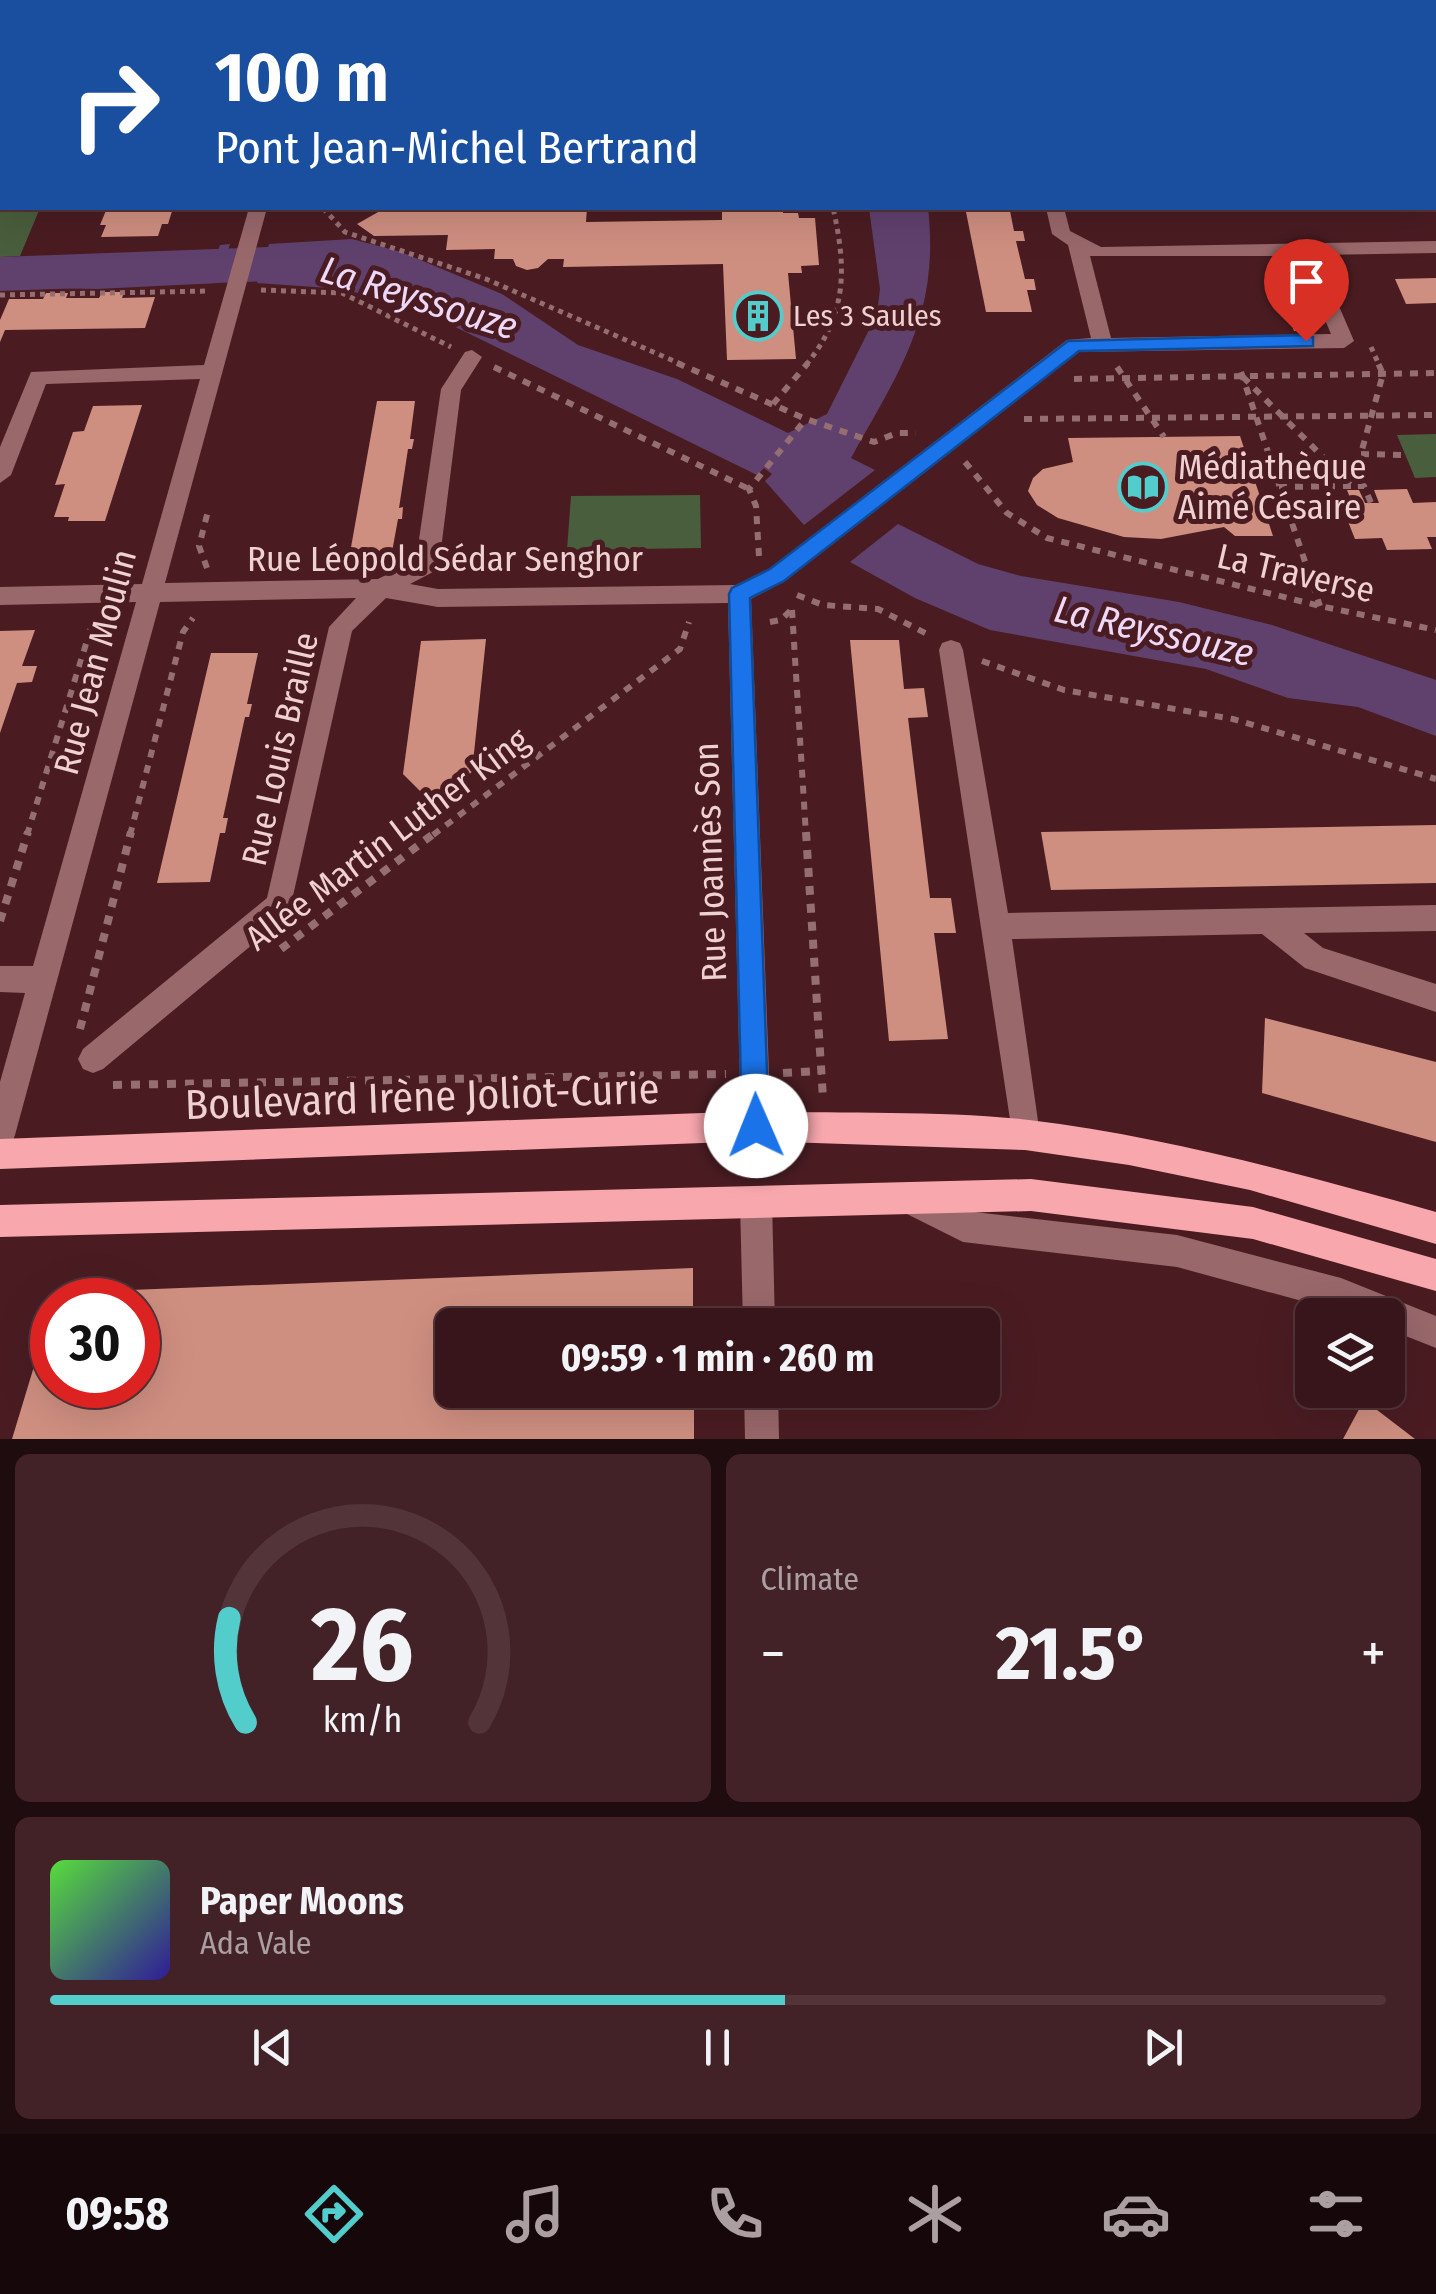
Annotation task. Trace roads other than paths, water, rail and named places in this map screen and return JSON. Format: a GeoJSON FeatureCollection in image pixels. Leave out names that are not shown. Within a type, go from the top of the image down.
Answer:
{"type":"FeatureCollection","features":[{"type":"Feature","properties":{"kind":"main road","name":"Boulevard Irène Joliot-Curie"},"geometry":{"type":"LineString","coordinates":[[0,1154],[756,1126],[1025,1135],[1129,1150],[1250,1175],[1436,1228]]}},
{"type":"Feature","properties":{"kind":"main road"},"geometry":{"type":"LineString","coordinates":[[0,1220],[1031,1194],[1252,1223],[1436,1274]]}},
{"type":"Feature","properties":{"kind":"street","name":"Rue Jean Moulin"},"geometry":{"type":"LineString","coordinates":[[0,1135],[257,210]]}},
{"type":"Feature","properties":{"kind":"street"},"geometry":{"type":"LineString","coordinates":[[1055,210],[1061,234],[1098,253],[1436,247]]}},
{"type":"Feature","properties":{"kind":"street"},"geometry":{"type":"LineString","coordinates":[[1077,245],[1103,345]]}},
{"type":"Feature","properties":{"kind":"street"},"geometry":{"type":"LineString","coordinates":[[739,594],[776,576],[949,456],[983,418],[1074,345],[1344,341],[1305,249]]}},
{"type":"Feature","properties":{"kind":"street","name":"Rue Louis Braille"},"geometry":{"type":"LineString","coordinates":[[85,1050],[279,905],[341,628],[381,588],[427,565],[451,389],[472,357]]}},
{"type":"Feature","properties":{"kind":"street"},"geometry":{"type":"LineString","coordinates":[[0,475],[38,377],[213,372]]}},
{"type":"Feature","properties":{"kind":"street","name":"Rue Léopold Sédar Senghor"},"geometry":{"type":"LineString","coordinates":[[0,596],[381,588],[438,598],[739,594]]}},
{"type":"Feature","properties":{"kind":"street","name":"Rue Joannès Son"},"geometry":{"type":"LineString","coordinates":[[739,594],[756,1126]]}},
{"type":"Feature","properties":{"kind":"street"},"geometry":{"type":"LineString","coordinates":[[951,650],[1025,1135]]}},
{"type":"Feature","properties":{"kind":"street"},"geometry":{"type":"LineString","coordinates":[[996,926],[1436,918]]}},
{"type":"Feature","properties":{"kind":"street"},"geometry":{"type":"LineString","coordinates":[[1264,919],[1314,959],[1436,998]]}},
{"type":"Feature","properties":{"kind":"street"},"geometry":{"type":"LineString","coordinates":[[0,979],[42,980]]}},
{"type":"Feature","properties":{"kind":"street"},"geometry":{"type":"LineString","coordinates":[[904,1195],[962,1226],[1177,1251],[1341,1294],[1436,1332]]}},
{"type":"Feature","properties":{"kind":"street"},"geometry":{"type":"LineString","coordinates":[[756,1202],[759,1308]]}},
{"type":"Feature","properties":{"kind":"street"},"geometry":{"type":"LineString","coordinates":[[761,1408],[762,1439]]}},
{"type":"Feature","properties":{"kind":"water"},"geometry":{"type":"Polygon","coordinates":[[[869,210],[928,210],[928,279],[922,310],[900,368],[851,458],[875,470],[804,525],[765,481],[772,474],[764,468],[757,475],[431,315],[344,289],[257,283],[269,244],[352,239],[401,252],[502,294],[578,345],[677,379],[788,433],[827,414],[877,314],[880,289],[869,210]]]}},
{"type":"Feature","properties":{"kind":"water"},"geometry":{"type":"Polygon","coordinates":[[[230,244],[218,283],[97,289],[0,287],[0,260],[218,251],[220,245],[230,244]]]}},
{"type":"Feature","properties":{"kind":"water"},"geometry":{"type":"Polygon","coordinates":[[[898,524],[978,564],[1021,576],[1179,602],[1272,625],[1436,680],[1436,736],[1358,707],[1288,698],[1206,669],[990,630],[915,598],[850,562],[898,524]]]}},
{"type":"Feature","properties":{"kind":"waterway","name":"La Reyssouze"},"geometry":{"type":"LineString","coordinates":[[0,274],[324,262],[355,272]]}},
{"type":"Feature","properties":{"kind":"place","name":"Les 3 Saules"},"geometry":{"type":"Point","coordinates":[758,316]}},
{"type":"Feature","properties":{"kind":"place","name":"Médiathèque Aimé Césaire"},"geometry":{"type":"Point","coordinates":[1143,487]}}]}
